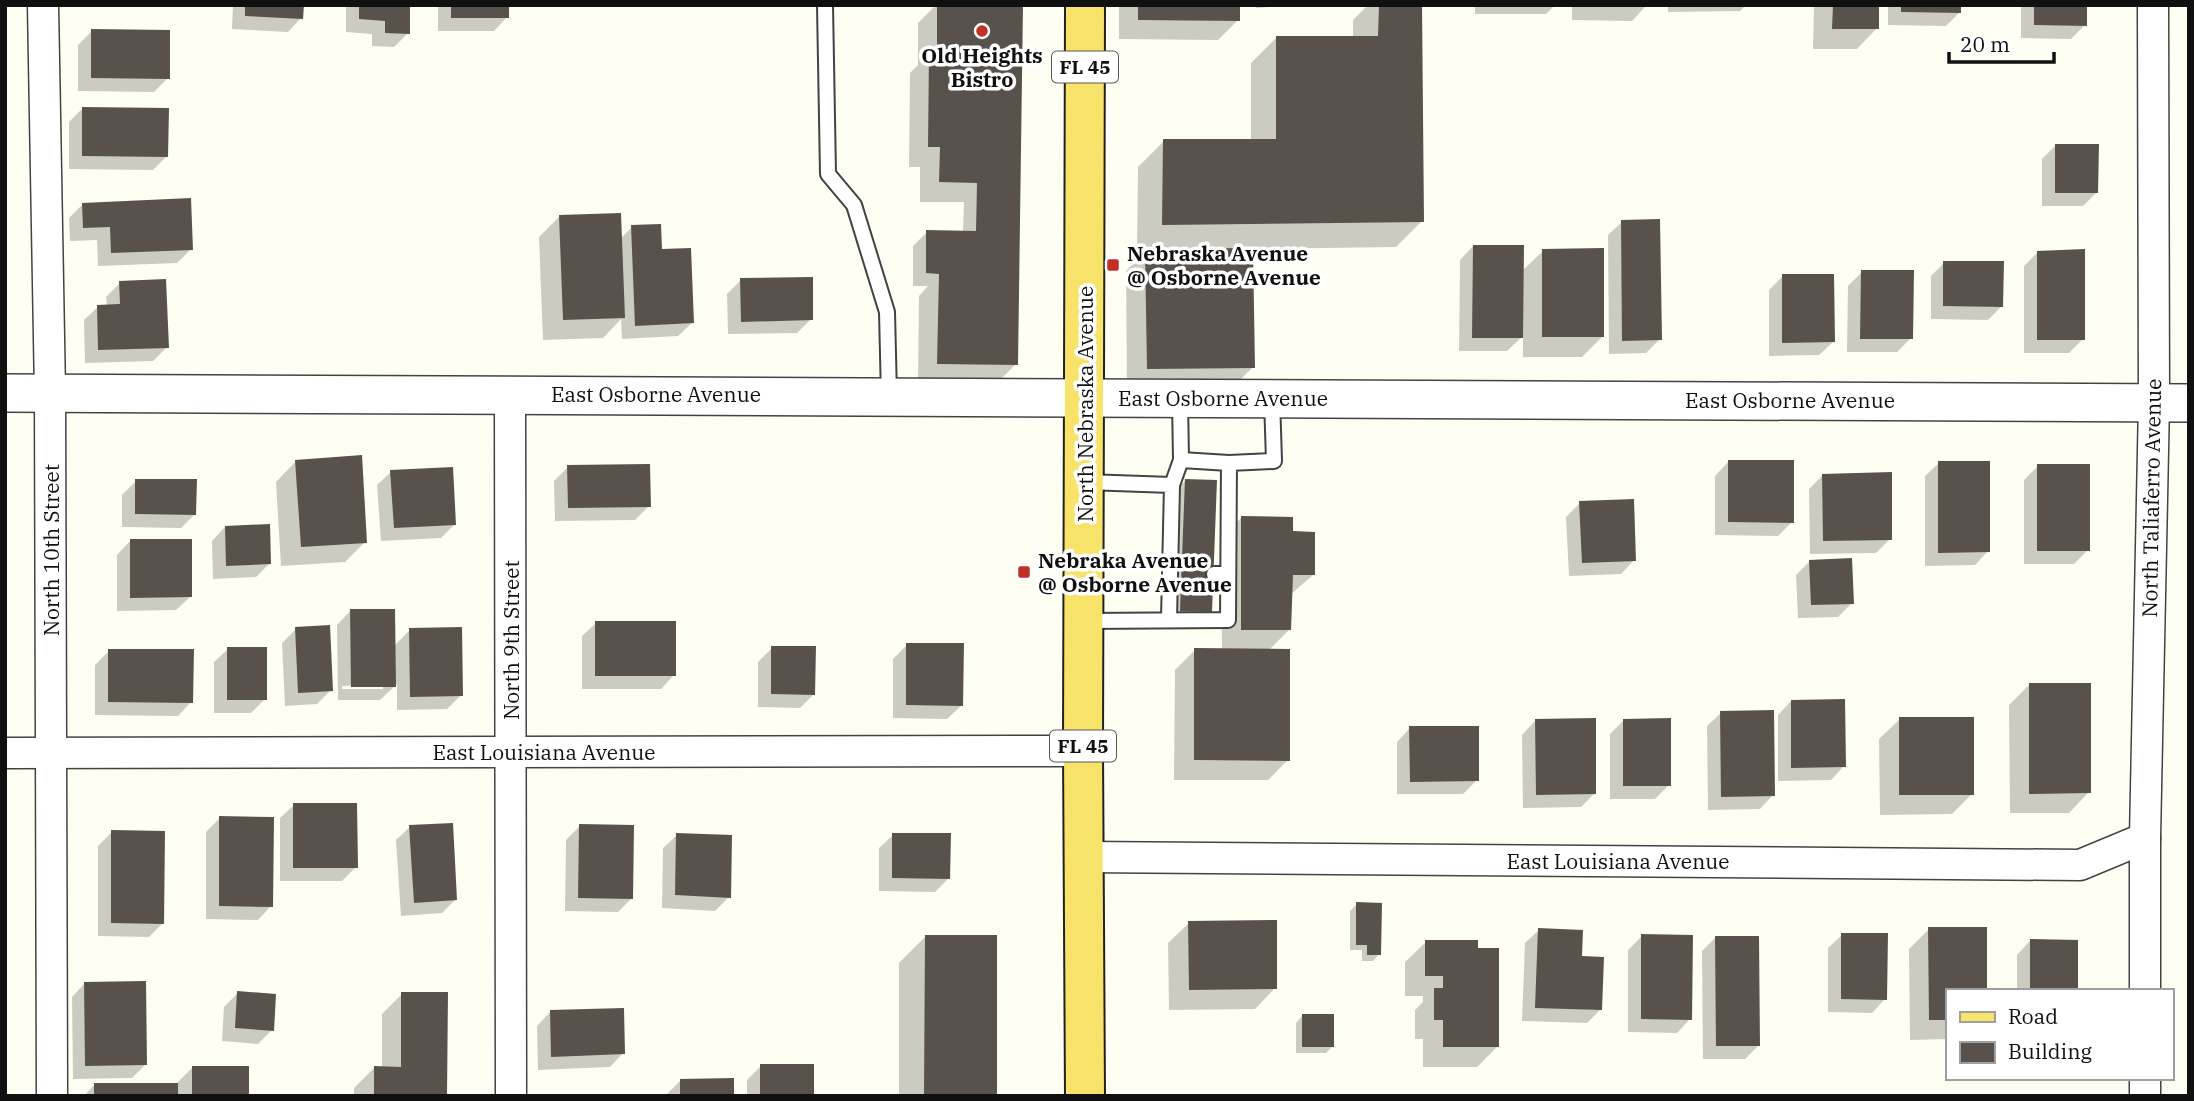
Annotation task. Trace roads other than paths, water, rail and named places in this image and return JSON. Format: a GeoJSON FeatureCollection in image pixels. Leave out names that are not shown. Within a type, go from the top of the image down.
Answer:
{"type":"FeatureCollection","features":[{"type":"Feature","properties":{"kind":"main road","name":"North Nebraska Avenue"},"geometry":{"type":"LineString","coordinates":[[1085,5],[1085,1096]]}},
{"type":"Feature","properties":{"kind":"street","name":"North 10th Street"},"geometry":{"type":"LineString","coordinates":[[43,5],[53,753],[52,1096]]}},
{"type":"Feature","properties":{"kind":"street","name":"North Taliaferro Avenue"},"geometry":{"type":"LineString","coordinates":[[2145,989],[2145,838],[2171,402],[2152,5]]}},
{"type":"Feature","properties":{"kind":"street","name":"East Osborne Avenue"},"geometry":{"type":"LineString","coordinates":[[5,393],[2171,402]]}},
{"type":"Feature","properties":{"kind":"street","name":"North 9th Street"},"geometry":{"type":"LineString","coordinates":[[510,394],[511,1096]]}},
{"type":"Feature","properties":{"kind":"street","name":"East Louisiana Avenue"},"geometry":{"type":"LineString","coordinates":[[5,753],[1083,751]]}},
{"type":"Feature","properties":{"kind":"street","name":"East Louisiana Avenue"},"geometry":{"type":"LineString","coordinates":[[1085,857],[2080,865],[2145,838]]}},
{"type":"Feature","properties":{"kind":"lane"},"geometry":{"type":"LineString","coordinates":[[825,5],[828,174],[854,205],[887,312],[889,396]]}},
{"type":"Feature","properties":{"kind":"lane"},"geometry":{"type":"LineString","coordinates":[[1169,619],[1176,574],[1177,522],[1172,485],[1181,460],[1180,398]]}},
{"type":"Feature","properties":{"kind":"lane"},"geometry":{"type":"LineString","coordinates":[[1181,460],[1229,463],[1273,461],[1272,398]]}},
{"type":"Feature","properties":{"kind":"lane"},"geometry":{"type":"LineString","coordinates":[[1084,621],[1228,620],[1221,574],[1222,523],[1229,463]]}},
{"type":"Feature","properties":{"kind":"lane"},"geometry":{"type":"LineString","coordinates":[[1085,482],[1172,485]]}},
{"type":"Feature","properties":{"kind":"place","name":"Old Heights Bistro"},"geometry":{"type":"Point","coordinates":[982,31]}},
{"type":"Feature","properties":{"kind":"place","name":"Nebraska Avenue @ Osborne Avenue"},"geometry":{"type":"Point","coordinates":[1113,265]}},
{"type":"Feature","properties":{"kind":"place","name":"Nebraka Avenue @ Osborne Avenue"},"geometry":{"type":"Point","coordinates":[1024,572]}}]}
